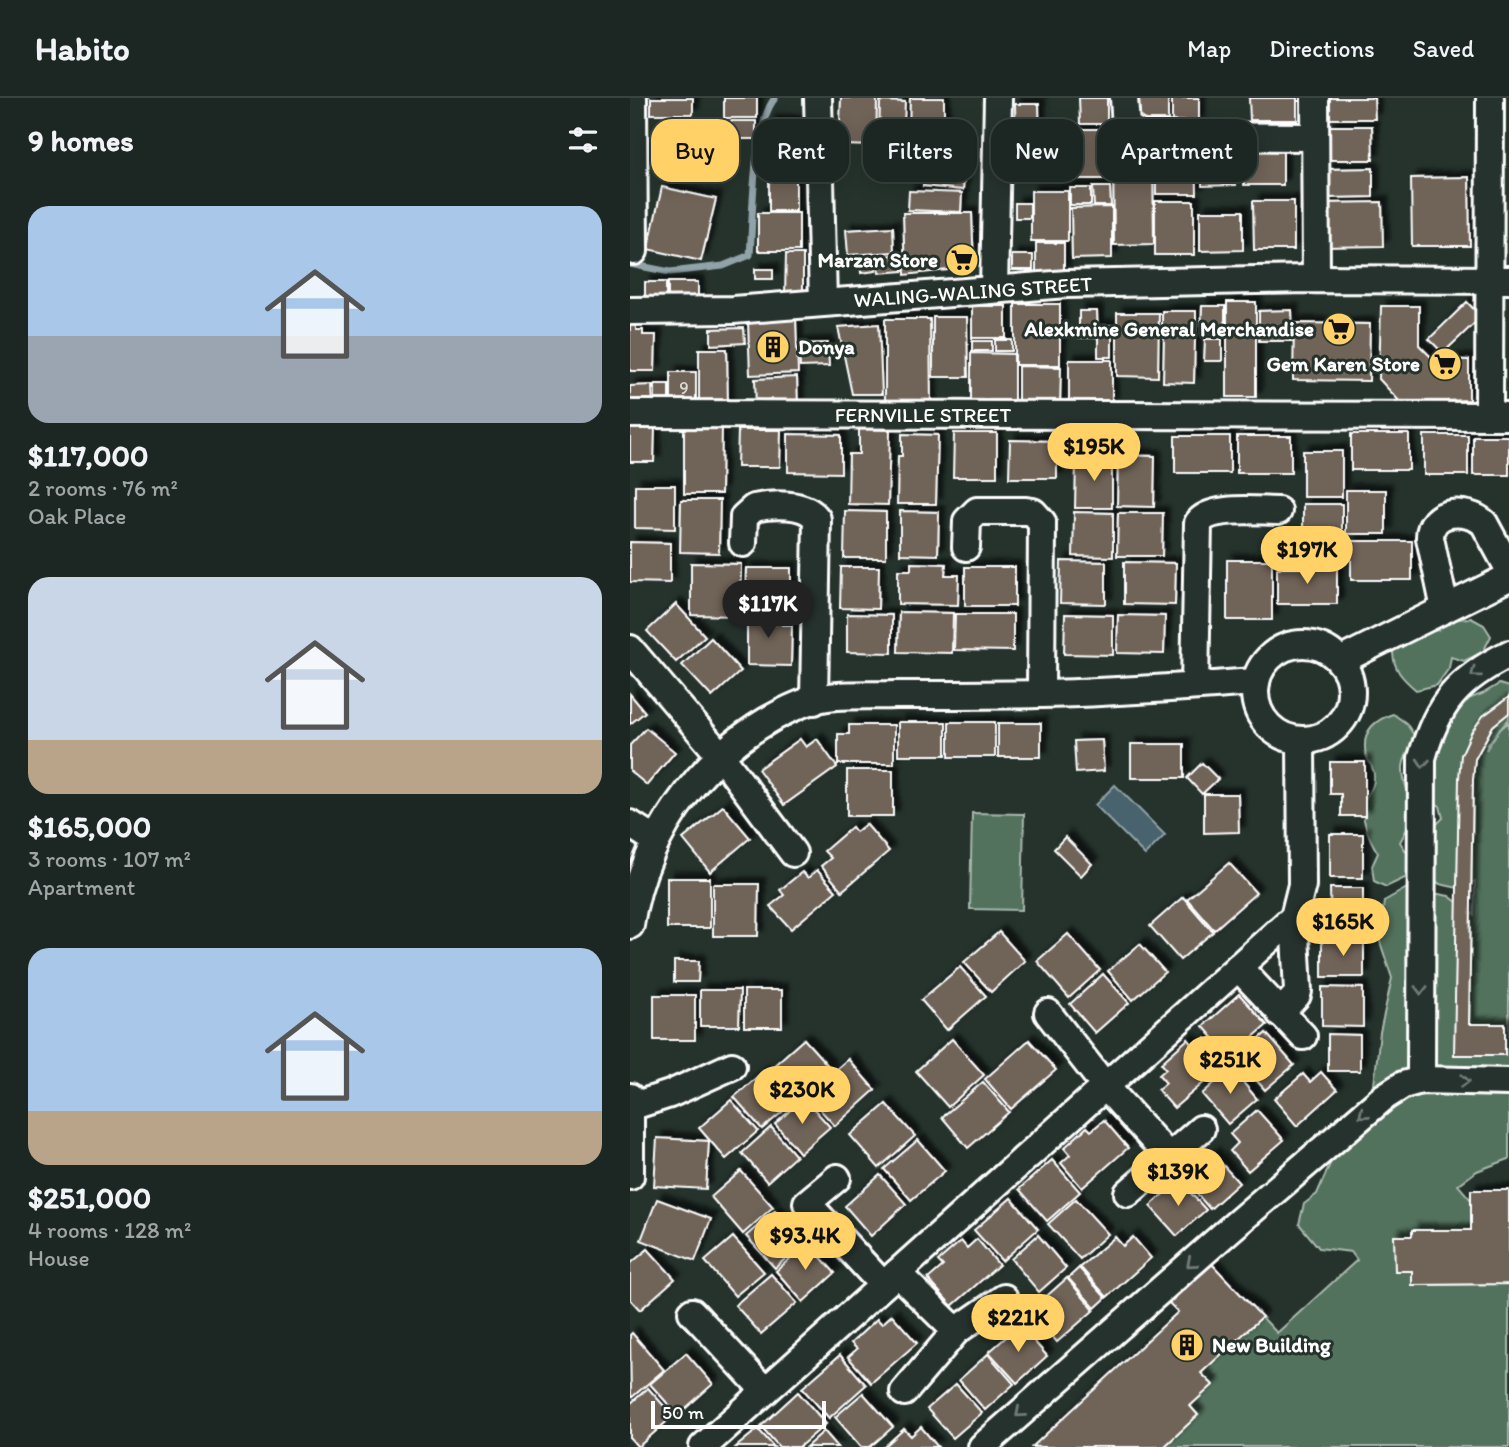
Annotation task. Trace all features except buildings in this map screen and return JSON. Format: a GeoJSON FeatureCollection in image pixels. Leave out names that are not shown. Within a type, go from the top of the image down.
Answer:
{"type":"FeatureCollection","features":[{"type":"Feature","properties":{"kind":"street"},"geometry":{"type":"LineString","coordinates":[[633,98],[634,251]]}},
{"type":"Feature","properties":{"kind":"street"},"geometry":{"type":"LineString","coordinates":[[818,98],[823,302]]}},
{"type":"Feature","properties":{"kind":"street"},"geometry":{"type":"LineString","coordinates":[[994,288],[998,98]]}},
{"type":"Feature","properties":{"kind":"street"},"geometry":{"type":"LineString","coordinates":[[1124,98],[1126,126],[1143,136],[1315,137]]}},
{"type":"Feature","properties":{"kind":"street"},"geometry":{"type":"LineString","coordinates":[[1315,98],[1316,279]]}},
{"type":"Feature","properties":{"kind":"street"},"geometry":{"type":"LineString","coordinates":[[1490,98],[1499,280],[1499,416]]}},
{"type":"Feature","properties":{"kind":"street","name":"WALING-WALING STREET"},"geometry":{"type":"LineString","coordinates":[[630,312],[733,310],[1067,284],[1316,279],[1499,280]]}},
{"type":"Feature","properties":{"kind":"street","name":"FERNVILLE STREET"},"geometry":{"type":"LineString","coordinates":[[630,414],[1499,416]]}},
{"type":"Feature","properties":{"kind":"street"},"geometry":{"type":"LineString","coordinates":[[743,543],[744,517],[754,508],[801,508],[813,513],[817,519],[814,701]]}},
{"type":"Feature","properties":{"kind":"street"},"geometry":{"type":"LineString","coordinates":[[966,547],[967,521],[977,511],[1033,512],[1042,522],[1041,694]]}},
{"type":"Feature","properties":{"kind":"street"},"geometry":{"type":"LineString","coordinates":[[1195,686],[1198,523],[1202,517],[1214,512],[1278,511]]}},
{"type":"Feature","properties":{"kind":"street"},"geometry":{"type":"LineString","coordinates":[[1445,609],[1430,538],[1433,521],[1439,517],[1462,514],[1478,517],[1509,569]]}},
{"type":"Feature","properties":{"kind":"street"},"geometry":{"type":"LineString","coordinates":[[1340,661],[1509,577]]}},
{"type":"Feature","properties":{"kind":"street"},"geometry":{"type":"LineString","coordinates":[[1302,644],[1322,648],[1340,661],[1350,680],[1350,703],[1340,723],[1322,736],[1301,740],[1280,735],[1264,721],[1255,702],[1256,682],[1265,662],[1281,649],[1302,644]]}},
{"type":"Feature","properties":{"kind":"street"},"geometry":{"type":"LineString","coordinates":[[630,649],[720,755],[793,853]]}},
{"type":"Feature","properties":{"kind":"street"},"geometry":{"type":"LineString","coordinates":[[1421,1080],[1422,758],[1430,728],[1461,685],[1481,668],[1509,654]]}},
{"type":"Feature","properties":{"kind":"street"},"geometry":{"type":"LineString","coordinates":[[630,925],[633,903],[643,871],[655,840],[674,808],[720,755],[763,725],[801,704],[847,695],[1041,694],[1256,682]]}},
{"type":"Feature","properties":{"kind":"street"},"geometry":{"type":"LineString","coordinates":[[1280,1013],[1298,991],[1293,917],[1302,885],[1301,740]]}},
{"type":"Feature","properties":{"kind":"street"},"geometry":{"type":"LineString","coordinates":[[630,824],[655,840]]}},
{"type":"Feature","properties":{"kind":"street"},"geometry":{"type":"LineString","coordinates":[[703,1447],[1293,917]]}},
{"type":"Feature","properties":{"kind":"street"},"geometry":{"type":"LineString","coordinates":[[1238,967],[1303,1036]]}},
{"type":"Feature","properties":{"kind":"street"},"geometry":{"type":"LineString","coordinates":[[1048,1013],[1105,1086],[1169,1157]]}},
{"type":"Feature","properties":{"kind":"street"},"geometry":{"type":"LineString","coordinates":[[630,1107],[670,1094],[732,1066]]}},
{"type":"Feature","properties":{"kind":"street"},"geometry":{"type":"LineString","coordinates":[[982,1447],[1366,1112],[1403,1085],[1421,1080],[1509,1082]]}},
{"type":"Feature","properties":{"kind":"street"},"geometry":{"type":"LineString","coordinates":[[630,1097],[630,1176]]}},
{"type":"Feature","properties":{"kind":"street"},"geometry":{"type":"LineString","coordinates":[[1128,1194],[1201,1129]]}},
{"type":"Feature","properties":{"kind":"street"},"geometry":{"type":"LineString","coordinates":[[837,1178],[807,1203],[890,1279],[956,1331]]}},
{"type":"Feature","properties":{"kind":"street"},"geometry":{"type":"LineString","coordinates":[[904,1392],[956,1331],[1004,1298]]}},
{"type":"Feature","properties":{"kind":"street"},"geometry":{"type":"LineString","coordinates":[[692,1312],[765,1391]]}},
{"type":"Feature","properties":{"kind":"green space"},"geometry":{"type":"Polygon","coordinates":[[[1471,618],[1484,625],[1491,636],[1483,652],[1464,661],[1451,657],[1449,668],[1437,685],[1416,690],[1399,673],[1393,651],[1407,636],[1438,630],[1449,620],[1471,618]]]}},
{"type":"Feature","properties":{"kind":"green space"},"geometry":{"type":"Polygon","coordinates":[[[1499,684],[1509,687],[1509,719],[1501,728],[1509,722],[1509,1159],[1477,1171],[1458,1185],[1471,1200],[1471,1230],[1413,1230],[1412,1236],[1395,1236],[1395,1266],[1398,1271],[1412,1271],[1412,1285],[1509,1284],[1509,1447],[1164,1447],[1198,1415],[1190,1406],[1212,1385],[1201,1373],[1262,1317],[1277,1333],[1357,1260],[1351,1252],[1319,1248],[1299,1224],[1304,1204],[1317,1194],[1333,1157],[1332,1134],[1350,1109],[1374,1085],[1380,1032],[1392,978],[1380,942],[1384,901],[1407,888],[1449,896],[1474,915],[1475,881],[1462,889],[1440,884],[1422,871],[1428,833],[1443,818],[1440,806],[1427,797],[1425,741],[1465,700],[1499,684]]]}},
{"type":"Feature","properties":{"kind":"green space"},"geometry":{"type":"Polygon","coordinates":[[[1393,714],[1406,723],[1414,735],[1403,767],[1412,811],[1410,823],[1400,842],[1409,856],[1407,877],[1386,887],[1374,881],[1372,866],[1378,853],[1364,821],[1363,807],[1374,779],[1366,755],[1365,740],[1370,728],[1393,714]]]}},
{"type":"Feature","properties":{"kind":"green space"},"geometry":{"type":"Polygon","coordinates":[[[972,813],[1024,814],[1022,910],[970,909],[972,813]]]}},
{"type":"Feature","properties":{"kind":"water"},"geometry":{"type":"Polygon","coordinates":[[[1115,785],[1165,835],[1145,855],[1095,805],[1115,785]]]}},
{"type":"Feature","properties":{"kind":"waterway"},"geometry":{"type":"LineString","coordinates":[[630,264],[670,272],[723,266],[750,255],[758,150],[767,111],[775,98]]}},
{"type":"Feature","properties":{"kind":"place","name":"Marzan Store"},"geometry":{"type":"Point","coordinates":[962,260]}},
{"type":"Feature","properties":{"kind":"place","name":"Alexkmine General Merchandise"},"geometry":{"type":"Point","coordinates":[1339,329]}},
{"type":"Feature","properties":{"kind":"place","name":"Donya"},"geometry":{"type":"Point","coordinates":[773,347]}},
{"type":"Feature","properties":{"kind":"place","name":"Gem Karen Store"},"geometry":{"type":"Point","coordinates":[1445,364]}},
{"type":"Feature","properties":{"kind":"place","name":"New Building"},"geometry":{"type":"Point","coordinates":[1187,1345]}}]}
